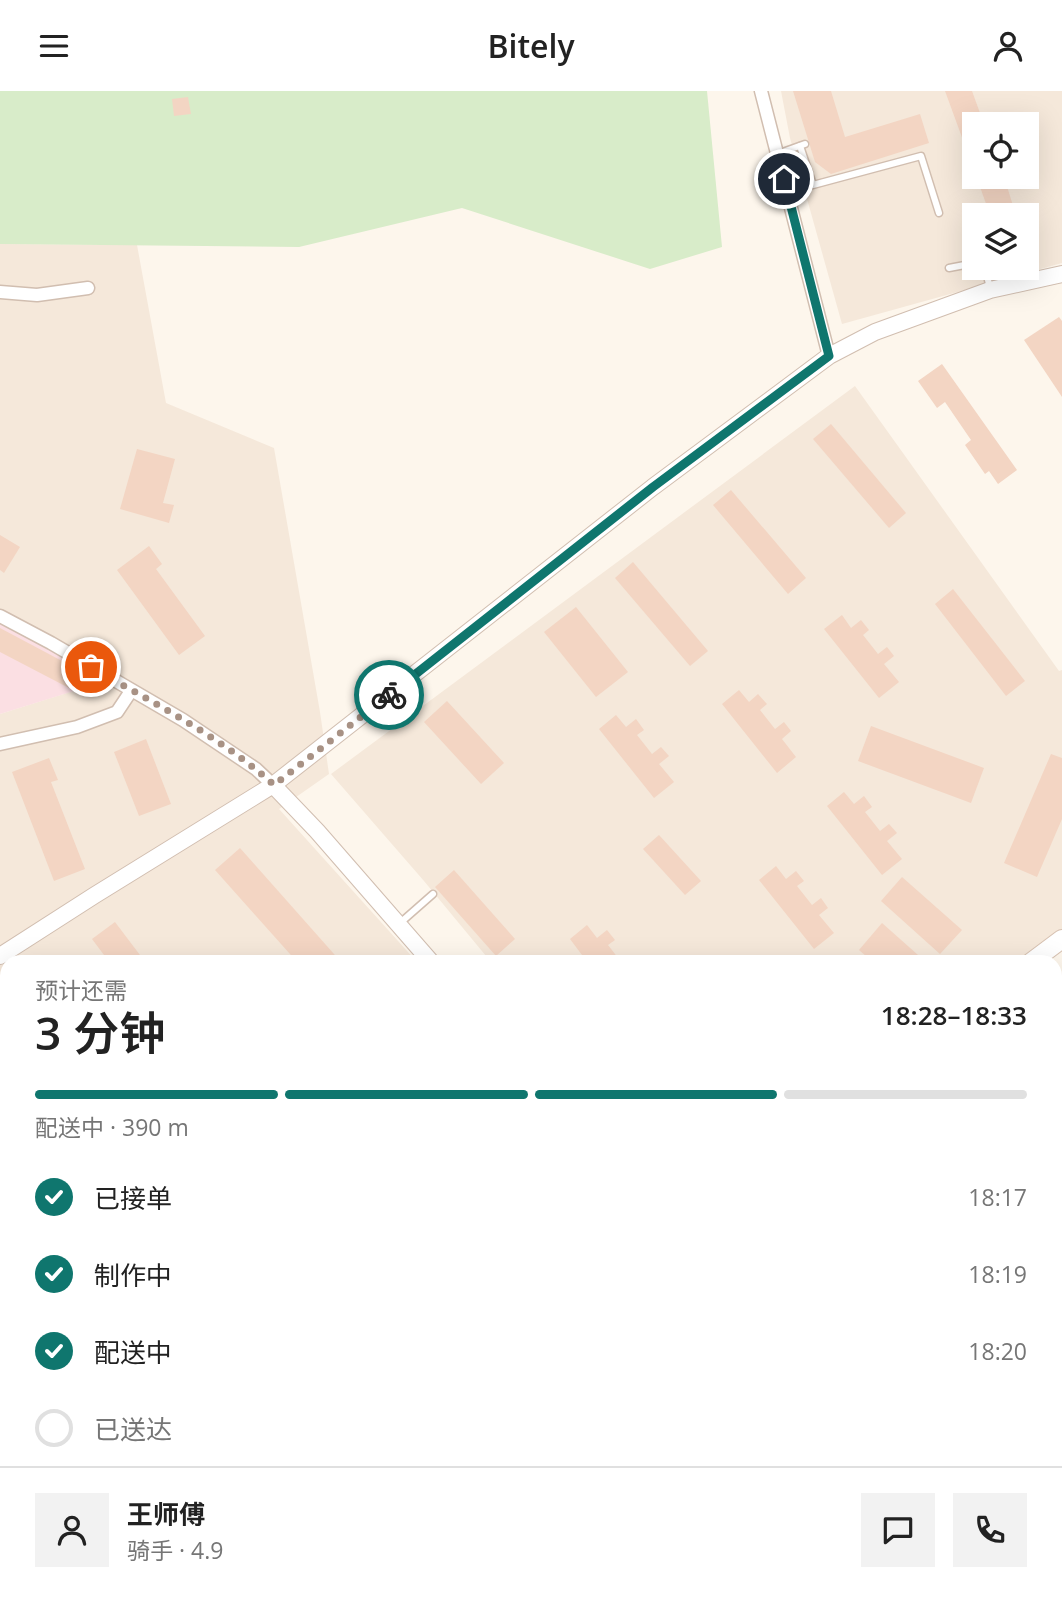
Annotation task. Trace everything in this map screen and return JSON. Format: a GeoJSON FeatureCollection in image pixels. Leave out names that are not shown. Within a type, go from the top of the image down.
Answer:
{"type":"FeatureCollection","features":[{"type":"Feature","properties":{"kind":"main road"},"geometry":{"type":"LineString","coordinates":[[1041,955],[1062,939]]}},
{"type":"Feature","properties":{"kind":"street"},"geometry":{"type":"LineString","coordinates":[[761,91],[829,356]]}},
{"type":"Feature","properties":{"kind":"street"},"geometry":{"type":"LineString","coordinates":[[2,955],[274,785],[653,487],[829,356],[875,331],[990,290],[1062,274]]}},
{"type":"Feature","properties":{"kind":"street"},"geometry":{"type":"LineString","coordinates":[[0,292],[37,295],[88,288]]}},
{"type":"Feature","properties":{"kind":"street"},"geometry":{"type":"LineString","coordinates":[[0,617],[51,643],[183,720],[256,769],[317,831],[425,955]]}},
{"type":"Feature","properties":{"kind":"street"},"geometry":{"type":"LineString","coordinates":[[0,744],[77,727],[117,712],[131,691]]}},
{"type":"Feature","properties":{"kind":"lane"},"geometry":{"type":"LineString","coordinates":[[778,154],[802,145],[813,185],[921,156],[939,213]]}},
{"type":"Feature","properties":{"kind":"lane"},"geometry":{"type":"LineString","coordinates":[[949,268],[962,266]]}},
{"type":"Feature","properties":{"kind":"lane"},"geometry":{"type":"LineString","coordinates":[[988,280],[990,290]]}},
{"type":"Feature","properties":{"kind":"lane"},"geometry":{"type":"LineString","coordinates":[[398,924],[433,894]]}},
{"type":"Feature","properties":{"kind":"shaded area"},"geometry":{"type":"Polygon","coordinates":[[[781,91],[1062,91],[1062,263],[1039,269],[1039,203],[962,203],[962,280],[1001,280],[842,324],[790,138],[781,91]]]}},
{"type":"Feature","properties":{"kind":"shaded area"},"geometry":{"type":"Polygon","coordinates":[[[0,244],[137,245],[166,403],[274,448],[329,774],[279,809],[411,955],[0,955],[0,714],[105,681],[0,618],[0,244]]]}},
{"type":"Feature","properties":{"kind":"shaded area"},"geometry":{"type":"Polygon","coordinates":[[[855,386],[1059,671],[1062,670],[1062,937],[1041,955],[485,955],[331,774],[855,386]]]}},
{"type":"Feature","properties":{"kind":"shaded area"},"geometry":{"type":"Polygon","coordinates":[[[0,618],[106,681],[0,714],[0,618]]]}},
{"type":"Feature","properties":{"kind":"green space"},"geometry":{"type":"Polygon","coordinates":[[[0,91],[707,91],[722,247],[650,269],[462,208],[299,247],[0,244],[0,91]]]}},
{"type":"Feature","properties":{"kind":"building"},"geometry":{"type":"Polygon","coordinates":[[[793,91],[831,91],[845,137],[920,114],[929,143],[831,174],[815,162],[793,91]]]}},
{"type":"Feature","properties":{"kind":"building"},"geometry":{"type":"Polygon","coordinates":[[[945,91],[972,91],[980,112],[962,112],[962,137],[945,91]]]}},
{"type":"Feature","properties":{"kind":"building"},"geometry":{"type":"Polygon","coordinates":[[[188,97],[191,114],[174,116],[172,99],[188,97]]]}},
{"type":"Feature","properties":{"kind":"building"},"geometry":{"type":"Polygon","coordinates":[[[981,189],[1008,189],[1012,203],[986,203],[981,189]]]}},
{"type":"Feature","properties":{"kind":"building"},"geometry":{"type":"Polygon","coordinates":[[[1059,317],[1062,321],[1062,397],[1024,340],[1059,317]]]}},
{"type":"Feature","properties":{"kind":"building"},"geometry":{"type":"Polygon","coordinates":[[[942,364],[1017,470],[998,484],[989,471],[985,474],[965,445],[971,440],[945,402],[937,408],[918,381],[942,364]]]}},
{"type":"Feature","properties":{"kind":"building"},"geometry":{"type":"Polygon","coordinates":[[[831,424],[906,513],[889,528],[813,439],[831,424]]]}},
{"type":"Feature","properties":{"kind":"building"},"geometry":{"type":"Polygon","coordinates":[[[137,449],[175,459],[163,503],[174,505],[169,523],[120,509],[137,449]]]}},
{"type":"Feature","properties":{"kind":"building"},"geometry":{"type":"Polygon","coordinates":[[[731,490],[806,578],[788,594],[713,505],[731,490]]]}},
{"type":"Feature","properties":{"kind":"building"},"geometry":{"type":"Polygon","coordinates":[[[0,535],[20,547],[4,573],[0,570],[0,535]]]}},
{"type":"Feature","properties":{"kind":"building"},"geometry":{"type":"Polygon","coordinates":[[[149,546],[162,564],[156,569],[205,636],[179,655],[117,570],[149,546]]]}},
{"type":"Feature","properties":{"kind":"building"},"geometry":{"type":"Polygon","coordinates":[[[633,562],[708,651],[690,666],[615,578],[633,562]]]}},
{"type":"Feature","properties":{"kind":"building"},"geometry":{"type":"Polygon","coordinates":[[[953,589],[1025,681],[1006,696],[935,604],[953,589]]]}},
{"type":"Feature","properties":{"kind":"building"},"geometry":{"type":"Polygon","coordinates":[[[576,607],[628,672],[596,697],[544,632],[576,607]]]}},
{"type":"Feature","properties":{"kind":"building"},"geometry":{"type":"Polygon","coordinates":[[[842,615],[851,628],[861,620],[869,630],[863,635],[878,654],[887,647],[894,656],[884,664],[899,682],[879,698],[824,629],[842,615]]]}},
{"type":"Feature","properties":{"kind":"building"},"geometry":{"type":"Polygon","coordinates":[[[0,628],[79,670],[69,688],[0,652],[0,628]]]}},
{"type":"Feature","properties":{"kind":"building"},"geometry":{"type":"Polygon","coordinates":[[[739,690],[749,702],[758,694],[767,704],[760,710],[775,729],[784,722],[791,731],[782,739],[796,757],[777,773],[722,704],[739,690]]]}},
{"type":"Feature","properties":{"kind":"building"},"geometry":{"type":"Polygon","coordinates":[[[447,701],[504,763],[481,784],[424,722],[447,701]]]}},
{"type":"Feature","properties":{"kind":"building"},"geometry":{"type":"Polygon","coordinates":[[[616,715],[626,727],[636,719],[644,730],[637,735],[652,754],[661,747],[669,756],[659,764],[674,782],[654,798],[599,729],[616,715]]]}},
{"type":"Feature","properties":{"kind":"building"},"geometry":{"type":"Polygon","coordinates":[[[871,726],[984,768],[971,803],[858,761],[871,726]]]}},
{"type":"Feature","properties":{"kind":"building"},"geometry":{"type":"Polygon","coordinates":[[[146,739],[171,804],[139,816],[114,752],[146,739]]]}},
{"type":"Feature","properties":{"kind":"building"},"geometry":{"type":"Polygon","coordinates":[[[1051,754],[1062,758],[1062,819],[1037,877],[1004,863],[1051,754]]]}},
{"type":"Feature","properties":{"kind":"building"},"geometry":{"type":"Polygon","coordinates":[[[49,758],[58,780],[51,782],[85,869],[54,881],[12,772],[49,758]]]}},
{"type":"Feature","properties":{"kind":"building"},"geometry":{"type":"Polygon","coordinates":[[[844,792],[854,804],[864,796],[872,807],[865,812],[880,831],[889,824],[897,833],[887,841],[902,859],[882,875],[827,806],[844,792]]]}},
{"type":"Feature","properties":{"kind":"building"},"geometry":{"type":"Polygon","coordinates":[[[659,835],[701,881],[685,895],[643,849],[659,835]]]}},
{"type":"Feature","properties":{"kind":"building"},"geometry":{"type":"Polygon","coordinates":[[[240,848],[335,955],[291,955],[215,870],[240,848]]]}},
{"type":"Feature","properties":{"kind":"building"},"geometry":{"type":"Polygon","coordinates":[[[776,866],[786,879],[796,871],[804,881],[797,886],[812,905],[821,898],[828,908],[819,915],[834,933],[814,949],[759,880],[776,866]]]}},
{"type":"Feature","properties":{"kind":"building"},"geometry":{"type":"Polygon","coordinates":[[[454,870],[515,939],[495,955],[435,887],[454,870]]]}},
{"type":"Feature","properties":{"kind":"building"},"geometry":{"type":"Polygon","coordinates":[[[902,877],[962,930],[940,954],[881,901],[902,877]]]}},
{"type":"Feature","properties":{"kind":"building"},"geometry":{"type":"Polygon","coordinates":[[[115,922],[140,955],[104,955],[92,939],[115,922]]]}},
{"type":"Feature","properties":{"kind":"building"},"geometry":{"type":"Polygon","coordinates":[[[882,923],[918,955],[865,955],[859,950],[882,923]]]}},
{"type":"Feature","properties":{"kind":"building"},"geometry":{"type":"Polygon","coordinates":[[[587,925],[597,938],[607,930],[615,940],[608,945],[616,955],[582,955],[570,939],[587,925]]]}},
{"type":"Feature","properties":{"kind":"way so far"},"geometry":{"type":"LineString","coordinates":[[91,667],[183,720],[256,769],[274,785],[389,695]]}},
{"type":"Feature","properties":{"kind":"route"},"geometry":{"type":"LineString","coordinates":[[389,695],[653,487],[829,356],[784,179]]}}]}
